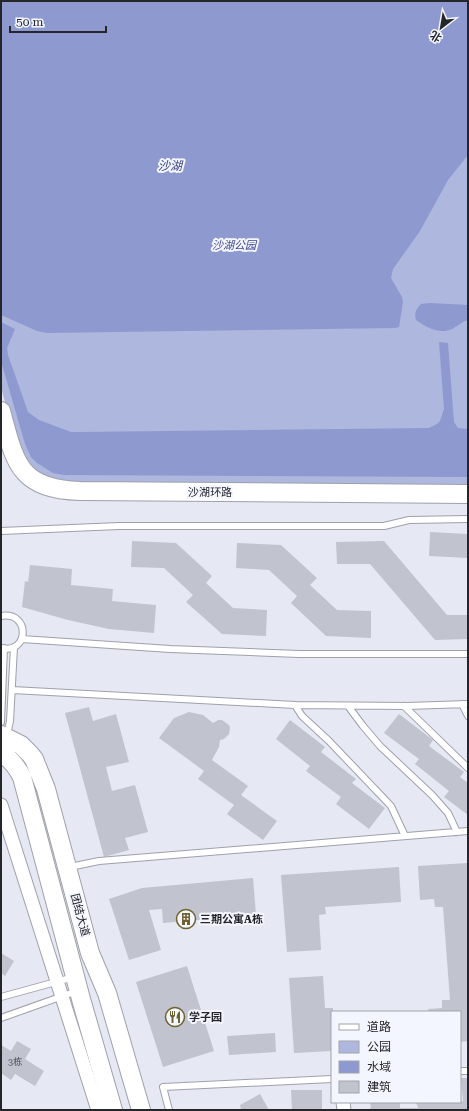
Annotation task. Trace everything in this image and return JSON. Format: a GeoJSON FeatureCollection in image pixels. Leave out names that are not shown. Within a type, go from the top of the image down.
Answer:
{"type":"FeatureCollection","features":[{"type":"Feature","properties":{"kind":"main road","name":"沙湖环路"},"geometry":{"type":"LineString","coordinates":[[1,410],[11,450],[18,463],[26,474],[36,481],[58,490],[80,492],[468,494]]}},
{"type":"Feature","properties":{"kind":"main road","name":"团结大道"},"geometry":{"type":"LineString","coordinates":[[2,737],[21,745],[30,754],[46,789],[90,953],[107,994],[141,1110]]}},
{"type":"Feature","properties":{"kind":"main road","name":"团结大道"},"geometry":{"type":"LineString","coordinates":[[2,737],[9,758],[17,767],[22,777],[83,990],[113,1110]]}},
{"type":"Feature","properties":{"kind":"main road"},"geometry":{"type":"LineString","coordinates":[[90,953],[83,990],[102,1036],[123,1110]]}},
{"type":"Feature","properties":{"kind":"main road"},"geometry":{"type":"LineString","coordinates":[[83,990],[130,1110]]}},
{"type":"Feature","properties":{"kind":"street"},"geometry":{"type":"LineString","coordinates":[[1,804],[98,1110]]}},
{"type":"Feature","properties":{"kind":"lane"},"geometry":{"type":"LineString","coordinates":[[1,531],[119,526],[384,526],[409,520],[468,519]]}},
{"type":"Feature","properties":{"kind":"lane"},"geometry":{"type":"LineString","coordinates":[[1,616],[7,615],[14,617],[19,621],[24,633],[18,645],[3,648],[2,737]]}},
{"type":"Feature","properties":{"kind":"lane"},"geometry":{"type":"LineString","coordinates":[[22,639],[170,649],[299,654],[468,654]]}},
{"type":"Feature","properties":{"kind":"lane"},"geometry":{"type":"LineString","coordinates":[[2,737],[10,721],[14,647]]}},
{"type":"Feature","properties":{"kind":"lane"},"geometry":{"type":"LineString","coordinates":[[12,690],[295,705],[404,706],[465,704],[468,716]]}},
{"type":"Feature","properties":{"kind":"lane"},"geometry":{"type":"LineString","coordinates":[[295,705],[302,716],[329,740],[391,806],[405,836]]}},
{"type":"Feature","properties":{"kind":"lane"},"geometry":{"type":"LineString","coordinates":[[348,706],[362,726],[380,746],[432,794],[448,813],[457,832]]}},
{"type":"Feature","properties":{"kind":"lane"},"geometry":{"type":"LineString","coordinates":[[404,706],[468,768]]}},
{"type":"Feature","properties":{"kind":"lane"},"geometry":{"type":"LineString","coordinates":[[67,868],[82,863],[98,861],[468,831]]}},
{"type":"Feature","properties":{"kind":"lane"},"geometry":{"type":"LineString","coordinates":[[1,997],[57,981],[83,990]]}},
{"type":"Feature","properties":{"kind":"lane"},"geometry":{"type":"LineString","coordinates":[[1,1018],[83,990]]}},
{"type":"Feature","properties":{"kind":"lane"},"geometry":{"type":"LineString","coordinates":[[169,1110],[163,1087],[331,1080]]}},
{"type":"Feature","properties":{"kind":"green space","name":"沙湖"},"geometry":{"type":"Polygon","coordinates":[[[1,1],[468,1],[468,488],[64,483],[37,474],[17,449],[1,387],[1,1]]]}},
{"type":"Feature","properties":{"kind":"water","name":"沙湖"},"geometry":{"type":"Polygon","coordinates":[[[1,1],[468,1],[468,155],[448,180],[420,231],[393,269],[391,278],[402,297],[403,302],[399,327],[47,333],[37,331],[1,315],[1,1]]]}},
{"type":"Feature","properties":{"kind":"water"},"geometry":{"type":"Polygon","coordinates":[[[421,304],[468,305],[468,320],[447,331],[438,331],[428,328],[416,320],[415,313],[421,304]]]}},
{"type":"Feature","properties":{"kind":"water"},"geometry":{"type":"Polygon","coordinates":[[[1,322],[15,329],[7,348],[8,355],[28,412],[39,420],[71,432],[429,428],[440,421],[444,409],[439,342],[448,343],[454,422],[458,428],[468,429],[468,477],[64,475],[53,473],[37,463],[31,457],[25,444],[1,361],[1,322]]]}},
{"type":"Feature","properties":{"kind":"building"},"geometry":{"type":"Polygon","coordinates":[[[430,532],[468,534],[468,558],[429,556],[430,532]]]}},
{"type":"Feature","properties":{"kind":"building"},"geometry":{"type":"Polygon","coordinates":[[[132,541],[176,543],[212,576],[206,583],[233,608],[267,610],[266,636],[222,634],[186,602],[193,595],[164,568],[131,567],[132,541]]]}},
{"type":"Feature","properties":{"kind":"building"},"geometry":{"type":"Polygon","coordinates":[[[384,541],[447,615],[468,615],[468,639],[435,640],[370,564],[337,564],[336,542],[384,541]]]}},
{"type":"Feature","properties":{"kind":"building"},"geometry":{"type":"Polygon","coordinates":[[[237,543],[281,545],[317,578],[310,585],[337,610],[371,611],[371,638],[326,636],[291,603],[297,596],[269,570],[236,568],[237,543]]]}},
{"type":"Feature","properties":{"kind":"building"},"geometry":{"type":"Polygon","coordinates":[[[30,565],[72,569],[71,585],[113,589],[112,601],[156,605],[154,633],[109,629],[68,620],[22,607],[25,581],[28,582],[30,565]]]}},
{"type":"Feature","properties":{"kind":"building"},"geometry":{"type":"Polygon","coordinates":[[[89,707],[93,721],[116,714],[129,762],[106,767],[112,791],[135,785],[148,832],[125,838],[129,850],[104,857],[65,713],[89,707]]]}},
{"type":"Feature","properties":{"kind":"building"},"geometry":{"type":"Polygon","coordinates":[[[189,712],[203,715],[213,723],[218,720],[222,720],[229,725],[229,734],[224,739],[220,740],[219,747],[212,760],[248,786],[241,795],[277,821],[263,840],[227,814],[234,805],[198,779],[204,771],[159,738],[174,718],[189,712]]]}},
{"type":"Feature","properties":{"kind":"building"},"geometry":{"type":"Polygon","coordinates":[[[399,714],[433,740],[429,746],[464,772],[460,777],[468,783],[468,815],[444,797],[449,791],[415,764],[419,759],[384,733],[399,714]]]}},
{"type":"Feature","properties":{"kind":"building"},"geometry":{"type":"Polygon","coordinates":[[[290,720],[325,747],[321,752],[356,779],[352,783],[385,808],[369,829],[336,804],[341,797],[306,771],[310,766],[276,739],[290,720]]]}},
{"type":"Feature","properties":{"kind":"building"},"geometry":{"type":"Polygon","coordinates":[[[468,863],[468,1041],[461,1042],[461,1011],[429,1011],[428,1009],[442,1008],[442,1000],[450,1000],[443,907],[435,907],[434,899],[420,900],[418,866],[468,863]]]}},
{"type":"Feature","properties":{"kind":"building"},"geometry":{"type":"Polygon","coordinates":[[[399,867],[401,902],[325,907],[326,914],[319,915],[321,950],[287,952],[281,875],[399,867]]]}},
{"type":"Feature","properties":{"kind":"building","name":"三期公寓A栋"},"geometry":{"type":"Polygon","coordinates":[[[253,878],[256,915],[163,923],[162,909],[149,910],[161,950],[129,960],[109,899],[142,888],[253,878]]]}},
{"type":"Feature","properties":{"kind":"building"},"geometry":{"type":"Polygon","coordinates":[[[1,953],[14,961],[5,976],[1,973],[1,953]]]}},
{"type":"Feature","properties":{"kind":"building","name":"学子园"},"geometry":{"type":"Polygon","coordinates":[[[187,966],[214,1051],[163,1067],[136,982],[187,966]]]}},
{"type":"Feature","properties":{"kind":"building"},"geometry":{"type":"Polygon","coordinates":[[[323,976],[325,1008],[333,1008],[333,1011],[331,1011],[331,1051],[294,1053],[289,978],[323,976]]]}},
{"type":"Feature","properties":{"kind":"building"},"geometry":{"type":"Polygon","coordinates":[[[275,1033],[276,1052],[229,1055],[227,1036],[275,1033]]]}},
{"type":"Feature","properties":{"kind":"building"},"geometry":{"type":"Polygon","coordinates":[[[17,1041],[31,1049],[25,1059],[44,1071],[35,1086],[15,1074],[11,1080],[1,1073],[1,1045],[11,1051],[17,1041]]]}},
{"type":"Feature","properties":{"kind":"building"},"geometry":{"type":"Polygon","coordinates":[[[461,1078],[468,1078],[468,1110],[367,1110],[371,1108],[370,1103],[400,1103],[400,1108],[418,1108],[416,1103],[461,1103],[463,1101],[461,1078]]]}},
{"type":"Feature","properties":{"kind":"building"},"geometry":{"type":"Polygon","coordinates":[[[291,1090],[322,1090],[322,1110],[292,1110],[291,1090]]]}},
{"type":"Feature","properties":{"kind":"building"},"geometry":{"type":"Polygon","coordinates":[[[260,1094],[269,1110],[241,1110],[240,1105],[260,1094]]]}},
{"type":"Feature","properties":{"kind":"place","name":"三期公寓A栋"},"geometry":{"type":"Point","coordinates":[186,919]}},
{"type":"Feature","properties":{"kind":"place","name":"学子园"},"geometry":{"type":"Point","coordinates":[175,1017]}},
{"type":"Feature","properties":{"kind":"park label","name":"沙湖公园"},"geometry":{"type":"Point","coordinates":[234,245]}}]}
